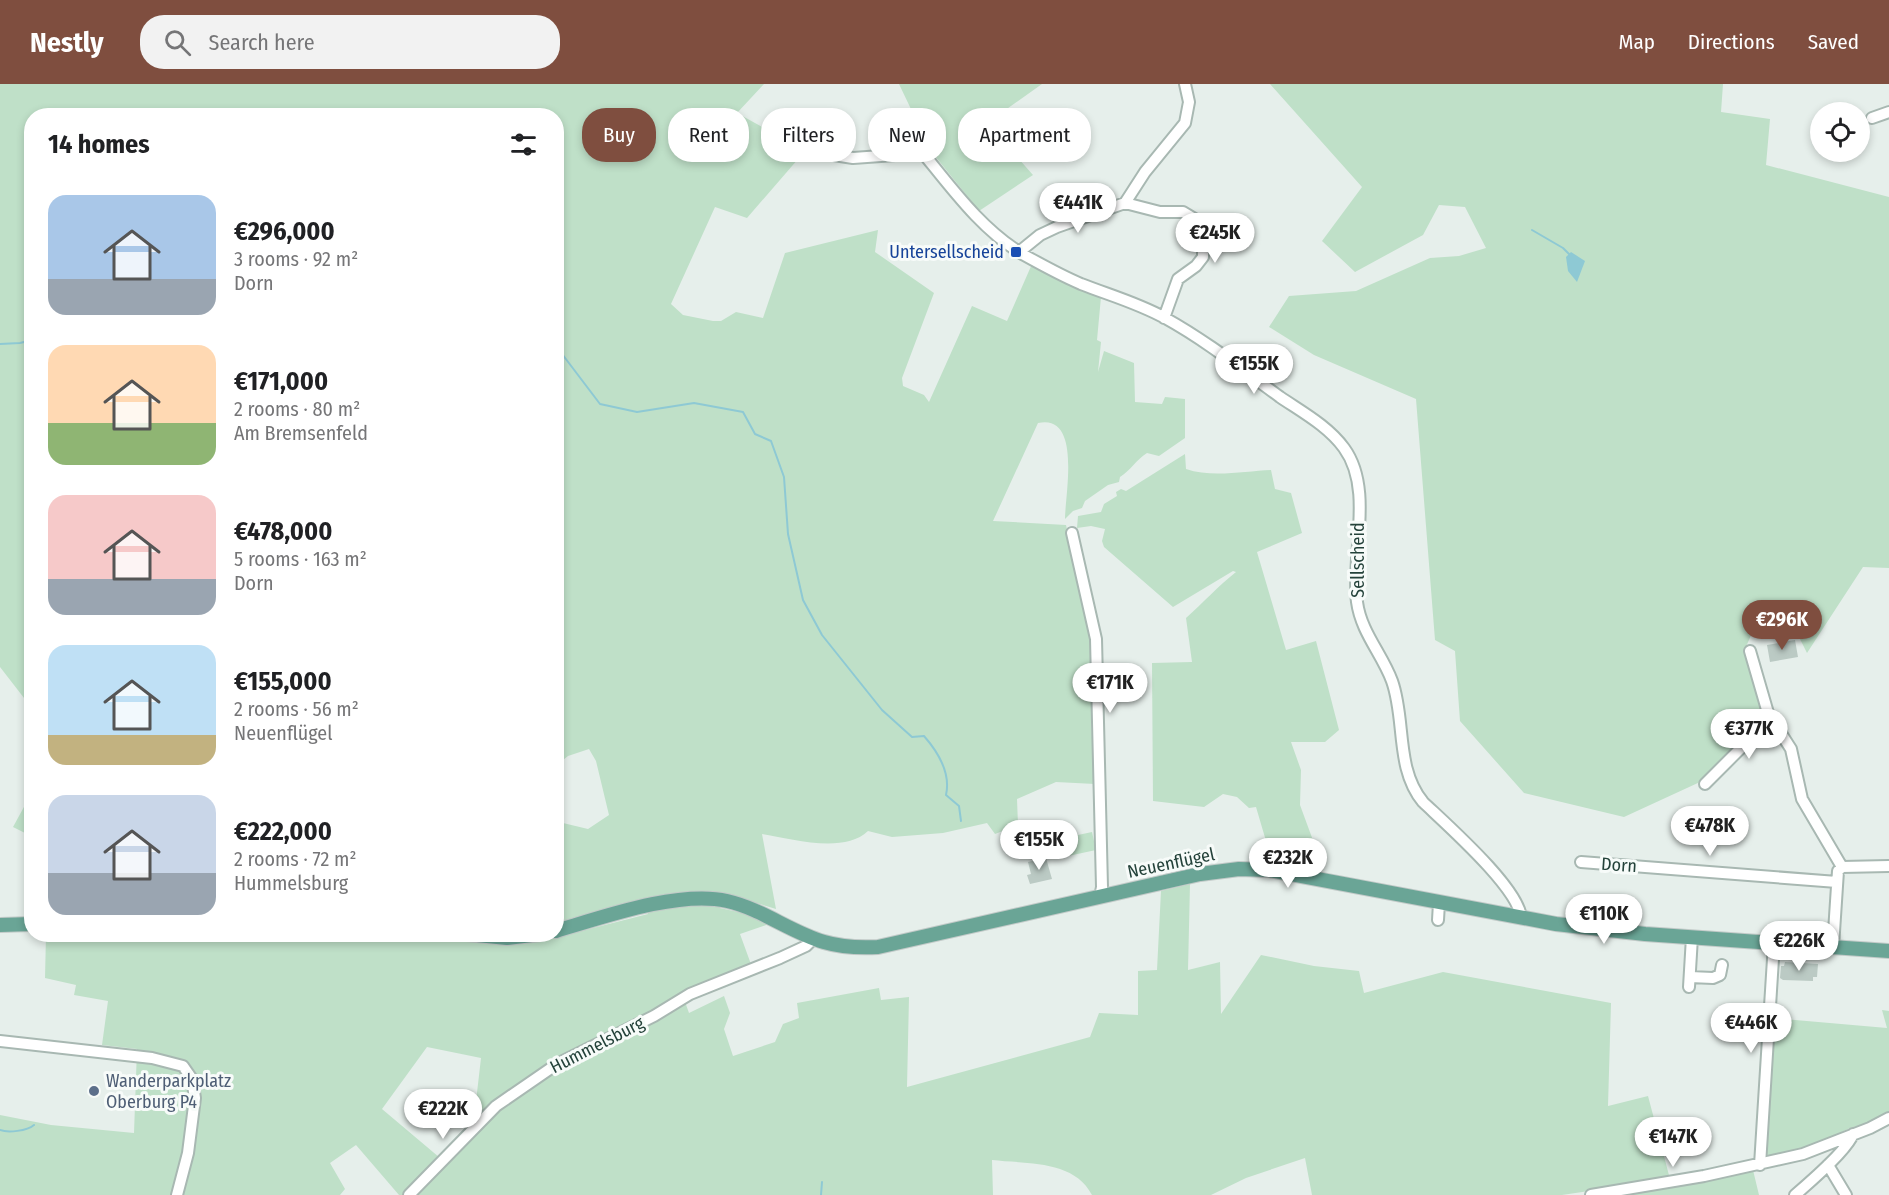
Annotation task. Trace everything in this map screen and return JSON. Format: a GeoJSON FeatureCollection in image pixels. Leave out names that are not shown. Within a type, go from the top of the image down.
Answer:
{"type":"FeatureCollection","features":[{"type":"Feature","properties":{"kind":"main road","name":"Neuenflügel"},"geometry":{"type":"LineString","coordinates":[[564,928],[633,910],[700,899],[734,903],[814,938],[850,947],[888,946],[1200,874],[1248,869],[1282,872],[1521,918],[1593,928],[1889,951]]}},
{"type":"Feature","properties":{"kind":"main road"},"geometry":{"type":"LineString","coordinates":[[0,925],[24,924]]}},
{"type":"Feature","properties":{"kind":"street"},"geometry":{"type":"LineString","coordinates":[[1125,203],[1145,172],[1185,123],[1189,102],[1185,84]]}},
{"type":"Feature","properties":{"kind":"street"},"geometry":{"type":"LineString","coordinates":[[1872,118],[1889,112]]}},
{"type":"Feature","properties":{"kind":"street","name":"Sellscheid"},"geometry":{"type":"LineString","coordinates":[[856,158],[923,153],[978,218],[1019,252],[1078,283],[1164,318],[1204,343],[1321,425],[1340,442],[1356,471],[1359,486],[1356,561],[1358,608],[1365,630],[1394,687],[1405,759],[1412,786],[1423,802],[1507,889],[1519,906],[1521,918]]}},
{"type":"Feature","properties":{"kind":"street"},"geometry":{"type":"LineString","coordinates":[[1019,252],[1040,235],[1057,227],[1125,203],[1160,212],[1183,212],[1201,227],[1203,257],[1196,266],[1181,275],[1175,283],[1164,318]]}},
{"type":"Feature","properties":{"kind":"street"},"geometry":{"type":"LineString","coordinates":[[1072,533],[1095,639],[1102,887],[1100,897]]}},
{"type":"Feature","properties":{"kind":"street"},"geometry":{"type":"LineString","coordinates":[[1750,651],[1768,713],[1790,746],[1803,802],[1842,867]]}},
{"type":"Feature","properties":{"kind":"street"},"geometry":{"type":"LineString","coordinates":[[1705,784],[1746,743],[1768,713]]}},
{"type":"Feature","properties":{"kind":"street","name":"Dorn"},"geometry":{"type":"LineString","coordinates":[[1581,862],[1837,882]]}},
{"type":"Feature","properties":{"kind":"street"},"geometry":{"type":"LineString","coordinates":[[1833,947],[1838,871],[1842,867],[1889,866]]}},
{"type":"Feature","properties":{"kind":"street"},"geometry":{"type":"LineString","coordinates":[[1438,920],[1439,903]]}},
{"type":"Feature","properties":{"kind":"street"},"geometry":{"type":"LineString","coordinates":[[1692,937],[1689,982],[1720,975],[1722,965]]}},
{"type":"Feature","properties":{"kind":"street","name":"Hummelsburg"},"geometry":{"type":"LineString","coordinates":[[409,1195],[496,1106],[552,1067],[654,1016],[690,994],[787,955],[806,946],[814,938]]}},
{"type":"Feature","properties":{"kind":"street"},"geometry":{"type":"LineString","coordinates":[[1760,1165],[1774,943]]}},
{"type":"Feature","properties":{"kind":"street"},"geometry":{"type":"LineString","coordinates":[[0,1041],[152,1058],[175,1063],[184,1068],[193,1082],[195,1098],[188,1153],[177,1195]]}},
{"type":"Feature","properties":{"kind":"street"},"geometry":{"type":"LineString","coordinates":[[1591,1195],[1674,1182],[1803,1154],[1870,1128],[1889,1118]]}},
{"type":"Feature","properties":{"kind":"street"},"geometry":{"type":"LineString","coordinates":[[1795,1195],[1850,1142],[1853,1134]]}},
{"type":"Feature","properties":{"kind":"street"},"geometry":{"type":"LineString","coordinates":[[1828,1165],[1846,1195]]}},
{"type":"Feature","properties":{"kind":"green space"},"geometry":{"type":"Polygon","coordinates":[[[0,84],[764,84],[742,108],[668,108],[668,162],[749,162],[749,120],[761,126],[761,162],[795,162],[747,218],[715,207],[671,304],[683,315],[721,321],[736,312],[763,318],[785,253],[878,230],[875,252],[934,293],[902,378],[903,386],[924,395],[929,402],[972,306],[1007,321],[1032,264],[1101,297],[1097,340],[1101,342],[1098,372],[1104,351],[1134,363],[1135,402],[1162,404],[1165,397],[1185,399],[1185,438],[1159,456],[1147,453],[1120,477],[1119,482],[1108,485],[1085,501],[1082,508],[1073,511],[1065,519],[1068,475],[1066,443],[1061,430],[1052,423],[1038,423],[993,521],[1066,525],[1092,641],[1091,722],[1095,784],[1056,782],[1017,799],[1018,825],[995,834],[987,823],[943,833],[892,837],[868,831],[846,842],[832,843],[817,843],[762,834],[776,909],[721,892],[720,908],[747,914],[769,924],[740,934],[752,967],[684,999],[689,1013],[724,996],[730,1013],[724,1029],[733,1056],[775,1042],[783,1024],[799,1018],[797,1003],[879,988],[881,1000],[909,997],[907,1087],[1090,1037],[1099,1013],[1138,1015],[1138,971],[1157,970],[1161,891],[1190,884],[1188,970],[1220,962],[1221,1014],[1261,955],[1314,966],[1359,971],[1364,993],[1443,972],[1611,1003],[1608,1106],[1648,1096],[1670,1179],[1562,1195],[1312,1195],[1305,1158],[1246,1178],[1211,1195],[1092,1195],[1074,1175],[1062,1170],[1035,1164],[992,1160],[993,1195],[399,1195],[356,1145],[330,1163],[345,1189],[340,1195],[0,1195],[0,1115],[51,1125],[134,1133],[137,1049],[102,1045],[108,1001],[74,995],[76,985],[45,978],[46,942],[484,942],[506,944],[564,942],[564,935],[648,914],[645,902],[564,924],[564,823],[588,829],[609,815],[596,761],[589,749],[564,759],[564,108],[24,108],[24,698],[0,667],[0,84]],[[427,1047],[382,1109],[446,1163],[472,1136],[481,1058],[427,1047]]]}},
{"type":"Feature","properties":{"kind":"green space"},"geometry":{"type":"Polygon","coordinates":[[[899,84],[1042,84],[1008,108],[958,108],[958,162],[1022,162],[1033,175],[979,211],[940,162],[946,162],[946,108],[910,108],[899,84]]]}},
{"type":"Feature","properties":{"kind":"green space"},"geometry":{"type":"Polygon","coordinates":[[[1270,84],[1723,84],[1721,112],[1770,119],[1766,165],[1889,197],[1889,568],[1863,567],[1807,653],[1793,625],[1752,633],[1745,649],[1761,711],[1722,760],[1700,782],[1624,817],[1524,793],[1460,721],[1455,651],[1435,640],[1416,399],[1314,355],[1269,327],[1289,296],[1356,291],[1430,258],[1459,256],[1486,248],[1465,207],[1439,205],[1423,235],[1355,272],[1322,241],[1362,187],[1270,84]]]}},
{"type":"Feature","properties":{"kind":"green space"},"geometry":{"type":"Polygon","coordinates":[[[1185,454],[1186,469],[1196,472],[1217,474],[1271,470],[1275,489],[1291,493],[1302,533],[1257,552],[1286,650],[1316,641],[1339,730],[1325,742],[1291,742],[1301,770],[1300,805],[1318,854],[1314,865],[1271,858],[1256,807],[1249,808],[1237,797],[1223,794],[1204,807],[1153,801],[1152,663],[1192,662],[1186,618],[1236,572],[1233,571],[1173,607],[1104,547],[1102,541],[1105,529],[1091,526],[1077,528],[1078,516],[1101,512],[1104,504],[1117,496],[1116,492],[1121,489],[1126,491],[1185,454]]]}},
{"type":"Feature","properties":{"kind":"green space"},"geometry":{"type":"Polygon","coordinates":[[[24,807],[24,832],[13,827],[24,807]]]}},
{"type":"Feature","properties":{"kind":"green space"},"geometry":{"type":"Polygon","coordinates":[[[1092,832],[1096,850],[1054,859],[1050,841],[1092,832]]]}},
{"type":"Feature","properties":{"kind":"green space"},"geometry":{"type":"Polygon","coordinates":[[[1882,1010],[1889,1011],[1889,1113],[1873,1122],[1850,1128],[1819,1143],[1765,1158],[1773,1018],[1887,1028],[1882,1010]]]}},
{"type":"Feature","properties":{"kind":"green space"},"geometry":{"type":"Polygon","coordinates":[[[1753,1170],[1759,1195],[1610,1195],[1753,1170]]]}},
{"type":"Feature","properties":{"kind":"water"},"geometry":{"type":"Polygon","coordinates":[[[1571,252],[1585,261],[1577,282],[1568,271],[1566,257],[1571,252]]]}},
{"type":"Feature","properties":{"kind":"building"},"geometry":{"type":"Polygon","coordinates":[[[1795,640],[1798,657],[1770,662],[1767,645],[1795,640]]]}},
{"type":"Feature","properties":{"kind":"building"},"geometry":{"type":"Polygon","coordinates":[[[1046,858],[1052,879],[1030,884],[1027,875],[1031,874],[1028,862],[1046,858]]]}},
{"type":"Feature","properties":{"kind":"building"},"geometry":{"type":"Polygon","coordinates":[[[1785,962],[1818,964],[1817,977],[1813,977],[1813,981],[1783,980],[1780,978],[1781,966],[1784,966],[1785,962]]]}},
{"type":"Feature","properties":{"kind":"waterway"},"geometry":{"type":"LineString","coordinates":[[1532,230],[1569,254]]}},
{"type":"Feature","properties":{"kind":"waterway"},"geometry":{"type":"LineString","coordinates":[[0,344],[24,342]]}},
{"type":"Feature","properties":{"kind":"waterway"},"geometry":{"type":"LineString","coordinates":[[564,357],[600,404],[637,412],[694,403],[743,412],[755,434],[771,441],[784,477],[788,534],[803,600],[822,635],[882,710],[912,737],[924,736],[934,749],[945,771],[946,795],[959,806],[961,821]]}},
{"type":"Feature","properties":{"kind":"waterway"},"geometry":{"type":"LineString","coordinates":[[0,1130],[17,1131],[34,1125]]}},
{"type":"Feature","properties":{"kind":"waterway"},"geometry":{"type":"LineString","coordinates":[[821,1195],[822,1182]]}},
{"type":"Feature","properties":{"kind":"place","name":"Untersellscheid"},"geometry":{"type":"Point","coordinates":[1016,252]}},
{"type":"Feature","properties":{"kind":"place","name":"Wanderparkplatz Oberburg P4"},"geometry":{"type":"Point","coordinates":[94,1091]}}]}
